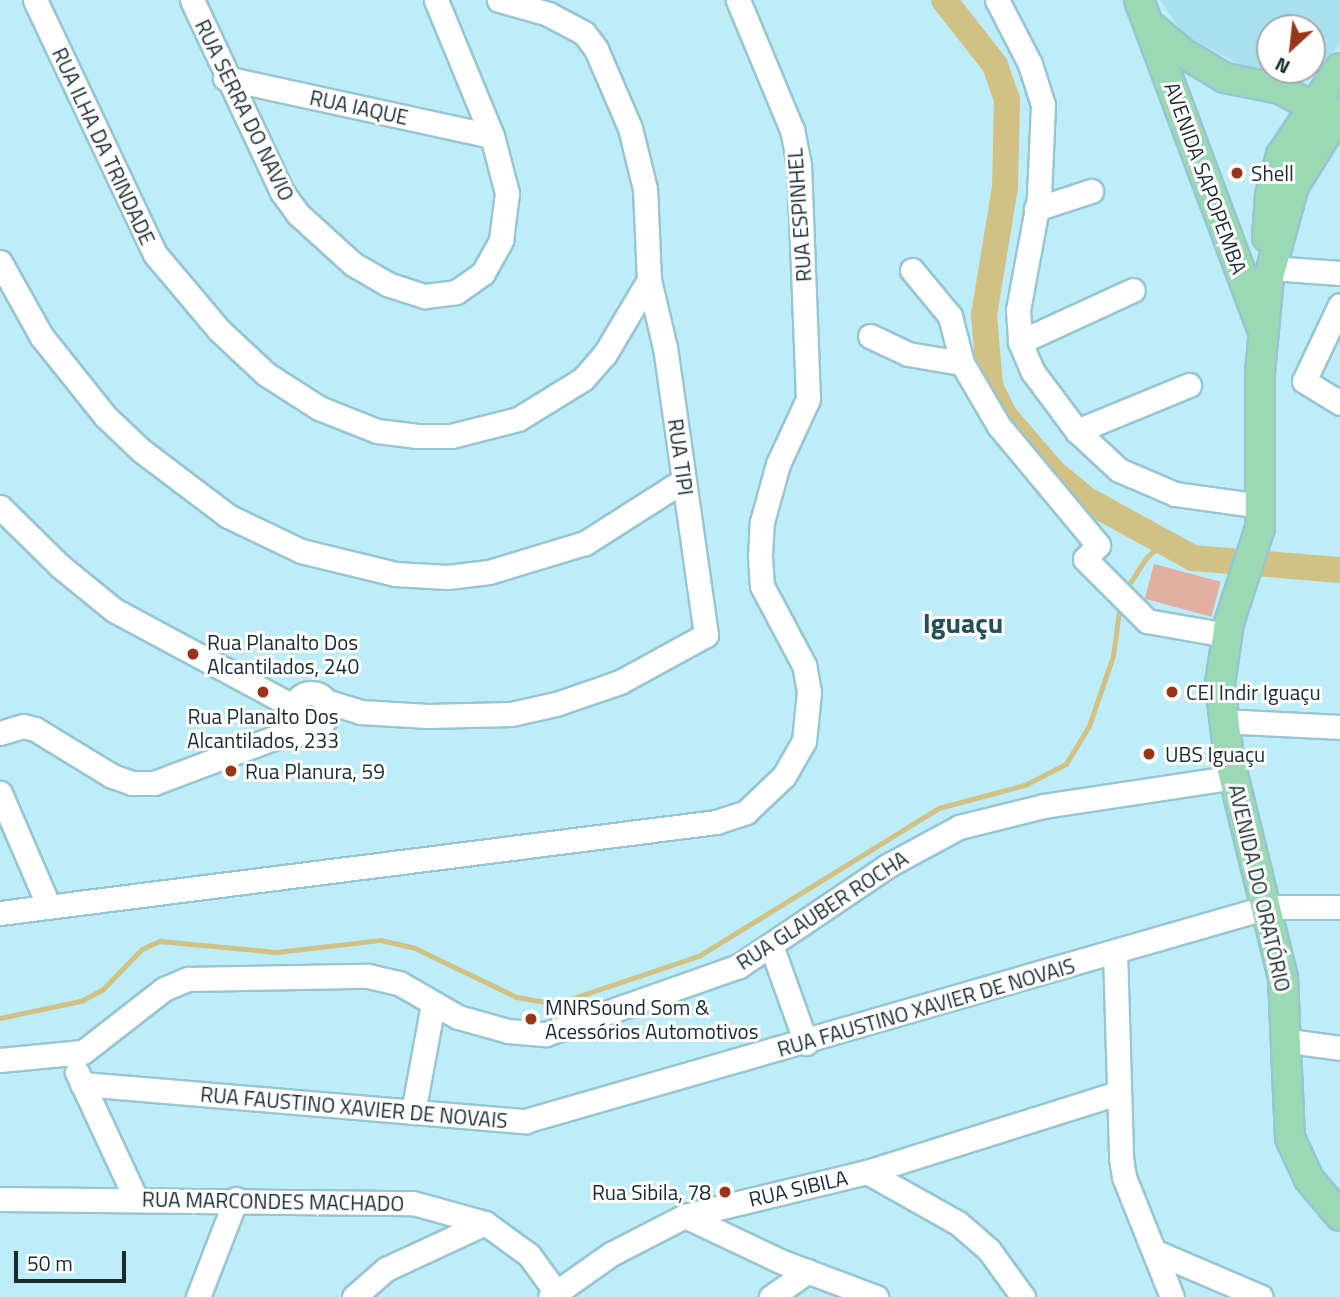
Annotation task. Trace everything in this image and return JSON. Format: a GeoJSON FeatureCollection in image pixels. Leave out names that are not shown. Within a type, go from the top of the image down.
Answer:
{"type":"FeatureCollection","features":[{"type":"Feature","properties":{"kind":"main road","name":"AVENIDA SAPOPEMBA"},"geometry":{"type":"LineString","coordinates":[[1144,12],[1182,53],[1225,78]]}},
{"type":"Feature","properties":{"kind":"main road","name":"AVENIDA SAPOPEMBA"},"geometry":{"type":"LineString","coordinates":[[1144,12],[1263,332]]}},
{"type":"Feature","properties":{"kind":"main road"},"geometry":{"type":"LineString","coordinates":[[1179,101],[1198,82],[1225,78],[1280,89],[1308,88],[1336,73]]}},
{"type":"Feature","properties":{"kind":"main road","name":"AVENIDA DO ORATÓRIO"},"geometry":{"type":"LineString","coordinates":[[1336,73],[1312,104],[1281,155],[1269,195],[1275,223],[1263,332],[1260,517],[1227,629],[1220,684],[1222,721],[1268,907],[1289,1041],[1290,1138],[1296,1158],[1340,1216]]}},
{"type":"Feature","properties":{"kind":"main road"},"geometry":{"type":"LineString","coordinates":[[1280,89],[1312,104],[1327,117],[1321,136]]}},
{"type":"Feature","properties":{"kind":"main road"},"geometry":{"type":"LineString","coordinates":[[1223,222],[1244,232],[1275,223],[1321,136],[1340,112]]}},
{"type":"Feature","properties":{"kind":"street","name":"RUA ILHA DA TRINDADE"},"geometry":{"type":"LineString","coordinates":[[35,0],[155,254],[194,304],[266,374],[341,418],[377,431],[416,436],[451,436],[518,419],[583,379],[605,354],[649,279]]}},
{"type":"Feature","properties":{"kind":"street","name":"RUA SERRA DO NAVIO"},"geometry":{"type":"LineString","coordinates":[[192,0],[225,78],[282,192],[298,214],[353,264],[413,294],[456,292],[483,273],[494,256],[507,194],[492,136],[436,0]]}},
{"type":"Feature","properties":{"kind":"street","name":"RUA TIPI"},"geometry":{"type":"LineString","coordinates":[[308,711],[470,716],[556,704],[620,682],[706,635],[684,480],[649,279],[647,212],[638,156],[596,49],[571,24],[499,0]]}},
{"type":"Feature","properties":{"kind":"street","name":"RUA ESPINHEL"},"geometry":{"type":"LineString","coordinates":[[49,906],[716,822],[746,812],[793,763],[809,716],[804,665],[773,613],[762,586],[760,556],[762,522],[778,464],[808,399],[799,165],[792,130],[738,0]]}},
{"type":"Feature","properties":{"kind":"street"},"geometry":{"type":"LineString","coordinates":[[997,0],[1030,64],[1043,106],[1036,209],[1018,310],[1020,342],[1041,386],[1077,431],[1103,457],[1135,479],[1175,494],[1260,517]]}},
{"type":"Feature","properties":{"kind":"street","name":"RUA IAQUE"},"geometry":{"type":"LineString","coordinates":[[225,78],[492,136]]}},
{"type":"Feature","properties":{"kind":"street"},"geometry":{"type":"LineString","coordinates":[[1036,209],[1091,191]]}},
{"type":"Feature","properties":{"kind":"street"},"geometry":{"type":"LineString","coordinates":[[0,262],[42,337],[105,416],[142,451],[228,516],[301,551],[395,574],[448,577],[489,572],[585,543],[684,480]]}},
{"type":"Feature","properties":{"kind":"street"},"geometry":{"type":"LineString","coordinates":[[912,270],[950,316],[961,363],[999,426],[1086,526],[1098,545],[1085,559],[1147,621],[1227,629]]}},
{"type":"Feature","properties":{"kind":"street"},"geometry":{"type":"LineString","coordinates":[[1270,272],[1340,273]]}},
{"type":"Feature","properties":{"kind":"street"},"geometry":{"type":"LineString","coordinates":[[1020,342],[1133,290]]}},
{"type":"Feature","properties":{"kind":"street"},"geometry":{"type":"LineString","coordinates":[[1340,305],[1304,381],[1340,403]]}},
{"type":"Feature","properties":{"kind":"street"},"geometry":{"type":"LineString","coordinates":[[870,336],[908,354],[961,363]]}},
{"type":"Feature","properties":{"kind":"street"},"geometry":{"type":"LineString","coordinates":[[1077,431],[1189,385]]}},
{"type":"Feature","properties":{"kind":"street"},"geometry":{"type":"LineString","coordinates":[[0,508],[60,566],[114,610],[308,711],[274,738],[153,783],[132,783],[34,729],[23,726],[0,733]]}},
{"type":"Feature","properties":{"kind":"street"},"geometry":{"type":"LineString","coordinates":[[1222,721],[1340,727]]}},
{"type":"Feature","properties":{"kind":"street","name":"RUA GLAUBER ROCHA"},"geometry":{"type":"LineString","coordinates":[[70,1057],[97,1044],[164,989],[188,979],[368,976],[398,983],[433,1004],[500,1029],[546,1034],[739,966],[772,947],[845,893],[959,827],[1044,806],[1235,777]]}},
{"type":"Feature","properties":{"kind":"street"},"geometry":{"type":"LineString","coordinates":[[0,793],[49,906],[0,913]]}},
{"type":"Feature","properties":{"kind":"street","name":"RUA FAUSTINO XAVIER DE NOVAIS"},"geometry":{"type":"LineString","coordinates":[[82,1084],[525,1121],[806,1043],[1268,907],[1340,907]]}},
{"type":"Feature","properties":{"kind":"street"},"geometry":{"type":"LineString","coordinates":[[772,947],[806,1043]]}},
{"type":"Feature","properties":{"kind":"street"},"geometry":{"type":"LineString","coordinates":[[1115,951],[1118,1093],[1124,1177],[1172,1297]]}},
{"type":"Feature","properties":{"kind":"street"},"geometry":{"type":"LineString","coordinates":[[413,1112],[433,1004]]}},
{"type":"Feature","properties":{"kind":"street"},"geometry":{"type":"LineString","coordinates":[[1289,1041],[1340,1048]]}},
{"type":"Feature","properties":{"kind":"street"},"geometry":{"type":"LineString","coordinates":[[0,1060],[70,1057],[136,1199]]}},
{"type":"Feature","properties":{"kind":"street"},"geometry":{"type":"LineString","coordinates":[[867,1172],[1118,1093]]}},
{"type":"Feature","properties":{"kind":"street","name":"RUA SIBILA"},"geometry":{"type":"LineString","coordinates":[[553,1295],[611,1254],[685,1216],[867,1172],[958,1223],[989,1250],[1023,1297]]}},
{"type":"Feature","properties":{"kind":"street","name":"RUA MARCONDES MACHADO"},"geometry":{"type":"LineString","coordinates":[[0,1199],[236,1199],[413,1203],[485,1223],[529,1255],[553,1295]]}},
{"type":"Feature","properties":{"kind":"street"},"geometry":{"type":"LineString","coordinates":[[198,1297],[236,1199]]}},
{"type":"Feature","properties":{"kind":"street"},"geometry":{"type":"LineString","coordinates":[[685,1216],[808,1271],[876,1297]]}},
{"type":"Feature","properties":{"kind":"street"},"geometry":{"type":"LineString","coordinates":[[354,1297],[386,1269],[485,1223]]}},
{"type":"Feature","properties":{"kind":"street"},"geometry":{"type":"LineString","coordinates":[[1156,1252],[1261,1297]]}},
{"type":"Feature","properties":{"kind":"street"},"geometry":{"type":"LineString","coordinates":[[771,1297],[808,1271]]}},
{"type":"Feature","properties":{"kind":"shaded area"},"geometry":{"type":"Polygon","coordinates":[[[1160,0],[1340,0],[1340,43],[1326,61],[1326,14],[1256,14],[1256,70],[1247,69],[1182,33],[1160,0]]]}},
{"type":"Feature","properties":{"kind":"shaded area"},"geometry":{"type":"Polygon","coordinates":[[[1154,564],[1221,582],[1211,617],[1145,599],[1154,564]]]}},
{"type":"Feature","properties":{"kind":"waterway"},"geometry":{"type":"LineString","coordinates":[[944,0],[995,65],[1007,99],[1005,187],[984,315],[990,386],[1004,415],[1053,472],[1087,500],[1193,558],[1340,570]]}},
{"type":"Feature","properties":{"kind":"waterway"},"geometry":{"type":"LineString","coordinates":[[1126,589],[1147,557],[1165,542]]}},
{"type":"Feature","properties":{"kind":"waterway"},"geometry":{"type":"LineString","coordinates":[[0,1018],[81,1001],[102,990],[142,949],[160,941],[277,952],[381,940],[415,948],[517,997],[556,1004],[699,956],[939,808],[1025,785],[1066,764],[1089,726],[1113,656],[1120,604]]}},
{"type":"Feature","properties":{"kind":"place","name":"Shell"},"geometry":{"type":"Point","coordinates":[1237,173]}},
{"type":"Feature","properties":{"kind":"place","name":"Rua Planalto Dos Alcantilados, 240"},"geometry":{"type":"Point","coordinates":[193,654]}},
{"type":"Feature","properties":{"kind":"place","name":"Rua Planalto Dos Alcantilados, 233"},"geometry":{"type":"Point","coordinates":[263,692]}},
{"type":"Feature","properties":{"kind":"place","name":"CEI Indir Iguaçu"},"geometry":{"type":"Point","coordinates":[1172,692]}},
{"type":"Feature","properties":{"kind":"place","name":"UBS Iguaçu"},"geometry":{"type":"Point","coordinates":[1149,754]}},
{"type":"Feature","properties":{"kind":"place","name":"Rua Planura, 59"},"geometry":{"type":"Point","coordinates":[231,771]}},
{"type":"Feature","properties":{"kind":"place","name":"MNRSound Som & Acessórios Automotivos"},"geometry":{"type":"Point","coordinates":[531,1019]}},
{"type":"Feature","properties":{"kind":"place","name":"Rua Sibila, 78"},"geometry":{"type":"Point","coordinates":[725,1192]}},
{"type":"Feature","properties":{"kind":"district","name":"Iguaçu"},"geometry":{"type":"Point","coordinates":[963,623]}}]}
